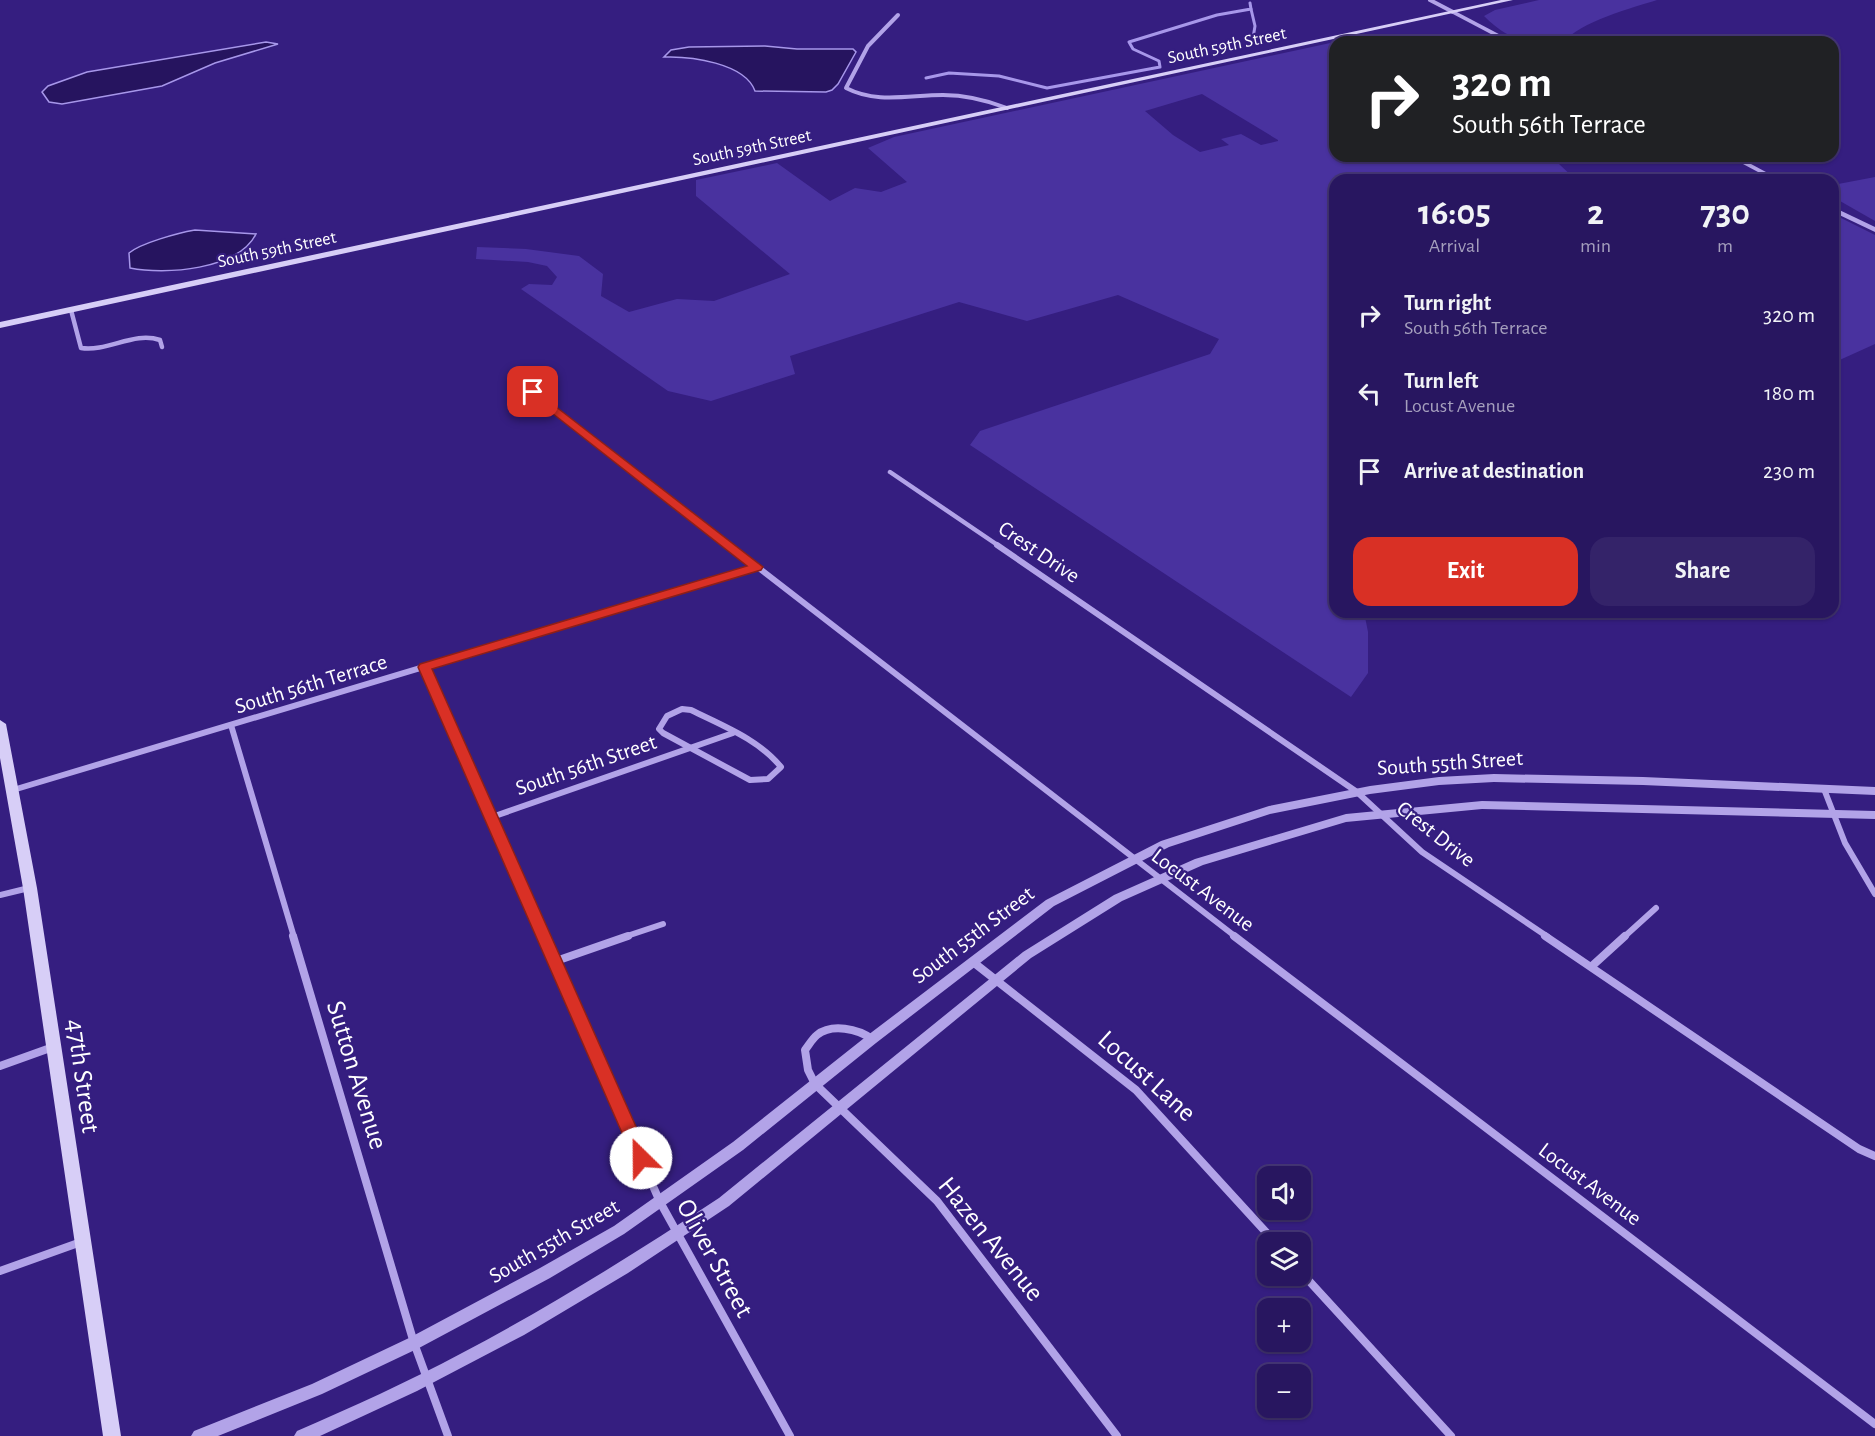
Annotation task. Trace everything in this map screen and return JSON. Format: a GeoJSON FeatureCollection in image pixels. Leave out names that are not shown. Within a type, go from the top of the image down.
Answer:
{"type":"FeatureCollection","features":[{"type":"Feature","properties":{"kind":"main road","name":"South 59th Street"},"geometry":{"type":"LineString","coordinates":[[1342,36],[1510,0]]}},
{"type":"Feature","properties":{"kind":"main road","name":"South 59th Street"},"geometry":{"type":"LineString","coordinates":[[0,325],[1329,39]]}},
{"type":"Feature","properties":{"kind":"main road","name":"47th Street"},"geometry":{"type":"LineString","coordinates":[[0,724],[30,888],[81,1242],[112,1436]]}},
{"type":"Feature","properties":{"kind":"street"},"geometry":{"type":"LineString","coordinates":[[1430,0],[1499,36]]}},
{"type":"Feature","properties":{"kind":"street"},"geometry":{"type":"LineString","coordinates":[[897,15],[884,33],[868,46],[846,88],[897,100],[941,95],[971,96],[1007,108]]}},
{"type":"Feature","properties":{"kind":"street"},"geometry":{"type":"LineString","coordinates":[[1743,162],[1766,174]]}},
{"type":"Feature","properties":{"kind":"street"},"geometry":{"type":"LineString","coordinates":[[1839,211],[1875,230]]}},
{"type":"Feature","properties":{"kind":"street"},"geometry":{"type":"LineString","coordinates":[[71,310],[81,348],[95,349],[149,337],[160,340],[162,347]]}},
{"type":"Feature","properties":{"kind":"street","name":"Locust Avenue"},"geometry":{"type":"LineString","coordinates":[[514,378],[1159,879],[1875,1424]]}},
{"type":"Feature","properties":{"kind":"street","name":"Crest Drive"},"geometry":{"type":"LineString","coordinates":[[890,472],[1357,792],[1422,852],[1859,1149],[1875,1156]]}},
{"type":"Feature","properties":{"kind":"street","name":"South 56th Terrace"},"geometry":{"type":"LineString","coordinates":[[12,790],[757,567]]}},
{"type":"Feature","properties":{"kind":"street","name":"Oliver Street"},"geometry":{"type":"LineString","coordinates":[[425,667],[660,1202],[790,1436]]}},
{"type":"Feature","properties":{"kind":"street","name":"South 56th Street"},"geometry":{"type":"LineString","coordinates":[[682,709],[691,710],[775,758],[781,767],[776,775],[763,782],[750,780],[691,748],[659,729],[663,719],[670,713],[682,709]]}},
{"type":"Feature","properties":{"kind":"street","name":"Sutton Avenue"},"geometry":{"type":"LineString","coordinates":[[231,725],[414,1343],[448,1436]]}},
{"type":"Feature","properties":{"kind":"street","name":"South 56th Street"},"geometry":{"type":"LineString","coordinates":[[492,817],[733,733]]}},
{"type":"Feature","properties":{"kind":"street","name":"South 55th Street"},"geometry":{"type":"LineString","coordinates":[[199,1436],[317,1389],[414,1343],[545,1273],[619,1230],[738,1146],[972,961],[1050,903],[1166,844],[1269,810],[1357,792],[1439,781],[1494,778],[1643,781],[1875,791]]}},
{"type":"Feature","properties":{"kind":"street"},"geometry":{"type":"LineString","coordinates":[[1824,789],[1831,814],[1854,861],[1875,894]]}},
{"type":"Feature","properties":{"kind":"street","name":"South 55th Street"},"geometry":{"type":"LineString","coordinates":[[302,1436],[429,1380],[560,1307],[677,1234],[724,1202],[842,1108],[1027,955],[1085,917],[1159,879],[1199,862],[1346,818],[1482,805],[1875,815]]}},
{"type":"Feature","properties":{"kind":"street"},"geometry":{"type":"LineString","coordinates":[[0,895],[30,888]]}},
{"type":"Feature","properties":{"kind":"street"},"geometry":{"type":"LineString","coordinates":[[1592,966],[1656,908]]}},
{"type":"Feature","properties":{"kind":"street"},"geometry":{"type":"LineString","coordinates":[[556,961],[663,924]]}},
{"type":"Feature","properties":{"kind":"street","name":"Locust Lane"},"geometry":{"type":"LineString","coordinates":[[972,961],[1136,1090],[1266,1232]]}},
{"type":"Feature","properties":{"kind":"street"},"geometry":{"type":"LineString","coordinates":[[815,1084],[807,1070],[805,1050],[818,1035],[833,1029],[853,1031],[872,1039]]}},
{"type":"Feature","properties":{"kind":"street"},"geometry":{"type":"LineString","coordinates":[[0,1066],[54,1047]]}},
{"type":"Feature","properties":{"kind":"street","name":"Hazen Avenue"},"geometry":{"type":"LineString","coordinates":[[815,1084],[938,1201],[1117,1436]]}},
{"type":"Feature","properties":{"kind":"street"},"geometry":{"type":"LineString","coordinates":[[0,1271],[81,1242]]}},
{"type":"Feature","properties":{"kind":"street"},"geometry":{"type":"LineString","coordinates":[[1311,1283],[1451,1436]]}},
{"type":"Feature","properties":{"kind":"shaded area"},"geometry":{"type":"Polygon","coordinates":[[[1539,0],[1657,0],[1593,22],[1570,36],[1510,36],[1484,16],[1495,10],[1539,0]]]}},
{"type":"Feature","properties":{"kind":"shaded area"},"geometry":{"type":"Polygon","coordinates":[[[266,42],[278,44],[215,63],[162,86],[62,104],[49,102],[42,92],[48,86],[87,72],[266,42]]]}},
{"type":"Feature","properties":{"kind":"shaded area"},"geometry":{"type":"Polygon","coordinates":[[[1329,43],[1329,162],[1564,162],[1559,164],[1570,174],[1329,174],[1329,618],[1365,618],[1368,632],[1368,673],[1351,697],[970,445],[980,431],[1210,354],[1219,339],[1118,295],[1027,321],[959,302],[790,356],[795,374],[711,401],[668,391],[521,289],[529,284],[552,285],[557,277],[547,266],[528,262],[476,259],[477,247],[526,249],[579,256],[603,274],[601,296],[629,312],[677,299],[714,301],[790,274],[696,196],[696,180],[777,163],[830,201],[855,188],[881,192],[907,182],[868,148],[894,137],[1329,43]],[[1202,94],[1145,111],[1173,135],[1200,152],[1229,145],[1221,139],[1241,134],[1261,145],[1278,141],[1202,94]]]}},
{"type":"Feature","properties":{"kind":"shaded area"},"geometry":{"type":"Polygon","coordinates":[[[765,46],[797,49],[853,49],[856,52],[838,84],[826,92],[755,91],[749,81],[729,68],[702,60],[664,57],[671,50],[689,47],[765,46]]]}},
{"type":"Feature","properties":{"kind":"shaded area"},"geometry":{"type":"Polygon","coordinates":[[[1875,177],[1875,221],[1839,200],[1839,184],[1875,177]]]}},
{"type":"Feature","properties":{"kind":"shaded area"},"geometry":{"type":"Polygon","coordinates":[[[1839,217],[1875,235],[1875,344],[1839,360],[1839,217]]]}},
{"type":"Feature","properties":{"kind":"shaded area"},"geometry":{"type":"Polygon","coordinates":[[[195,230],[256,234],[247,246],[234,255],[199,267],[162,271],[130,268],[129,253],[135,249],[160,239],[195,230]]]}},
{"type":"Feature","properties":{"kind":"waterway"},"geometry":{"type":"LineString","coordinates":[[1250,3],[1251,9]]}},
{"type":"Feature","properties":{"kind":"waterway"},"geometry":{"type":"LineString","coordinates":[[926,78],[949,73],[999,76],[1047,88],[1160,67],[1159,61],[1133,49],[1129,42],[1217,15],[1251,9]]}},
{"type":"Feature","properties":{"kind":"waterway"},"geometry":{"type":"LineString","coordinates":[[1251,9],[1255,26],[1252,44]]}},
{"type":"Feature","properties":{"kind":"route"},"geometry":{"type":"LineString","coordinates":[[533,392],[757,567],[425,667],[641,1158]]}}]}
